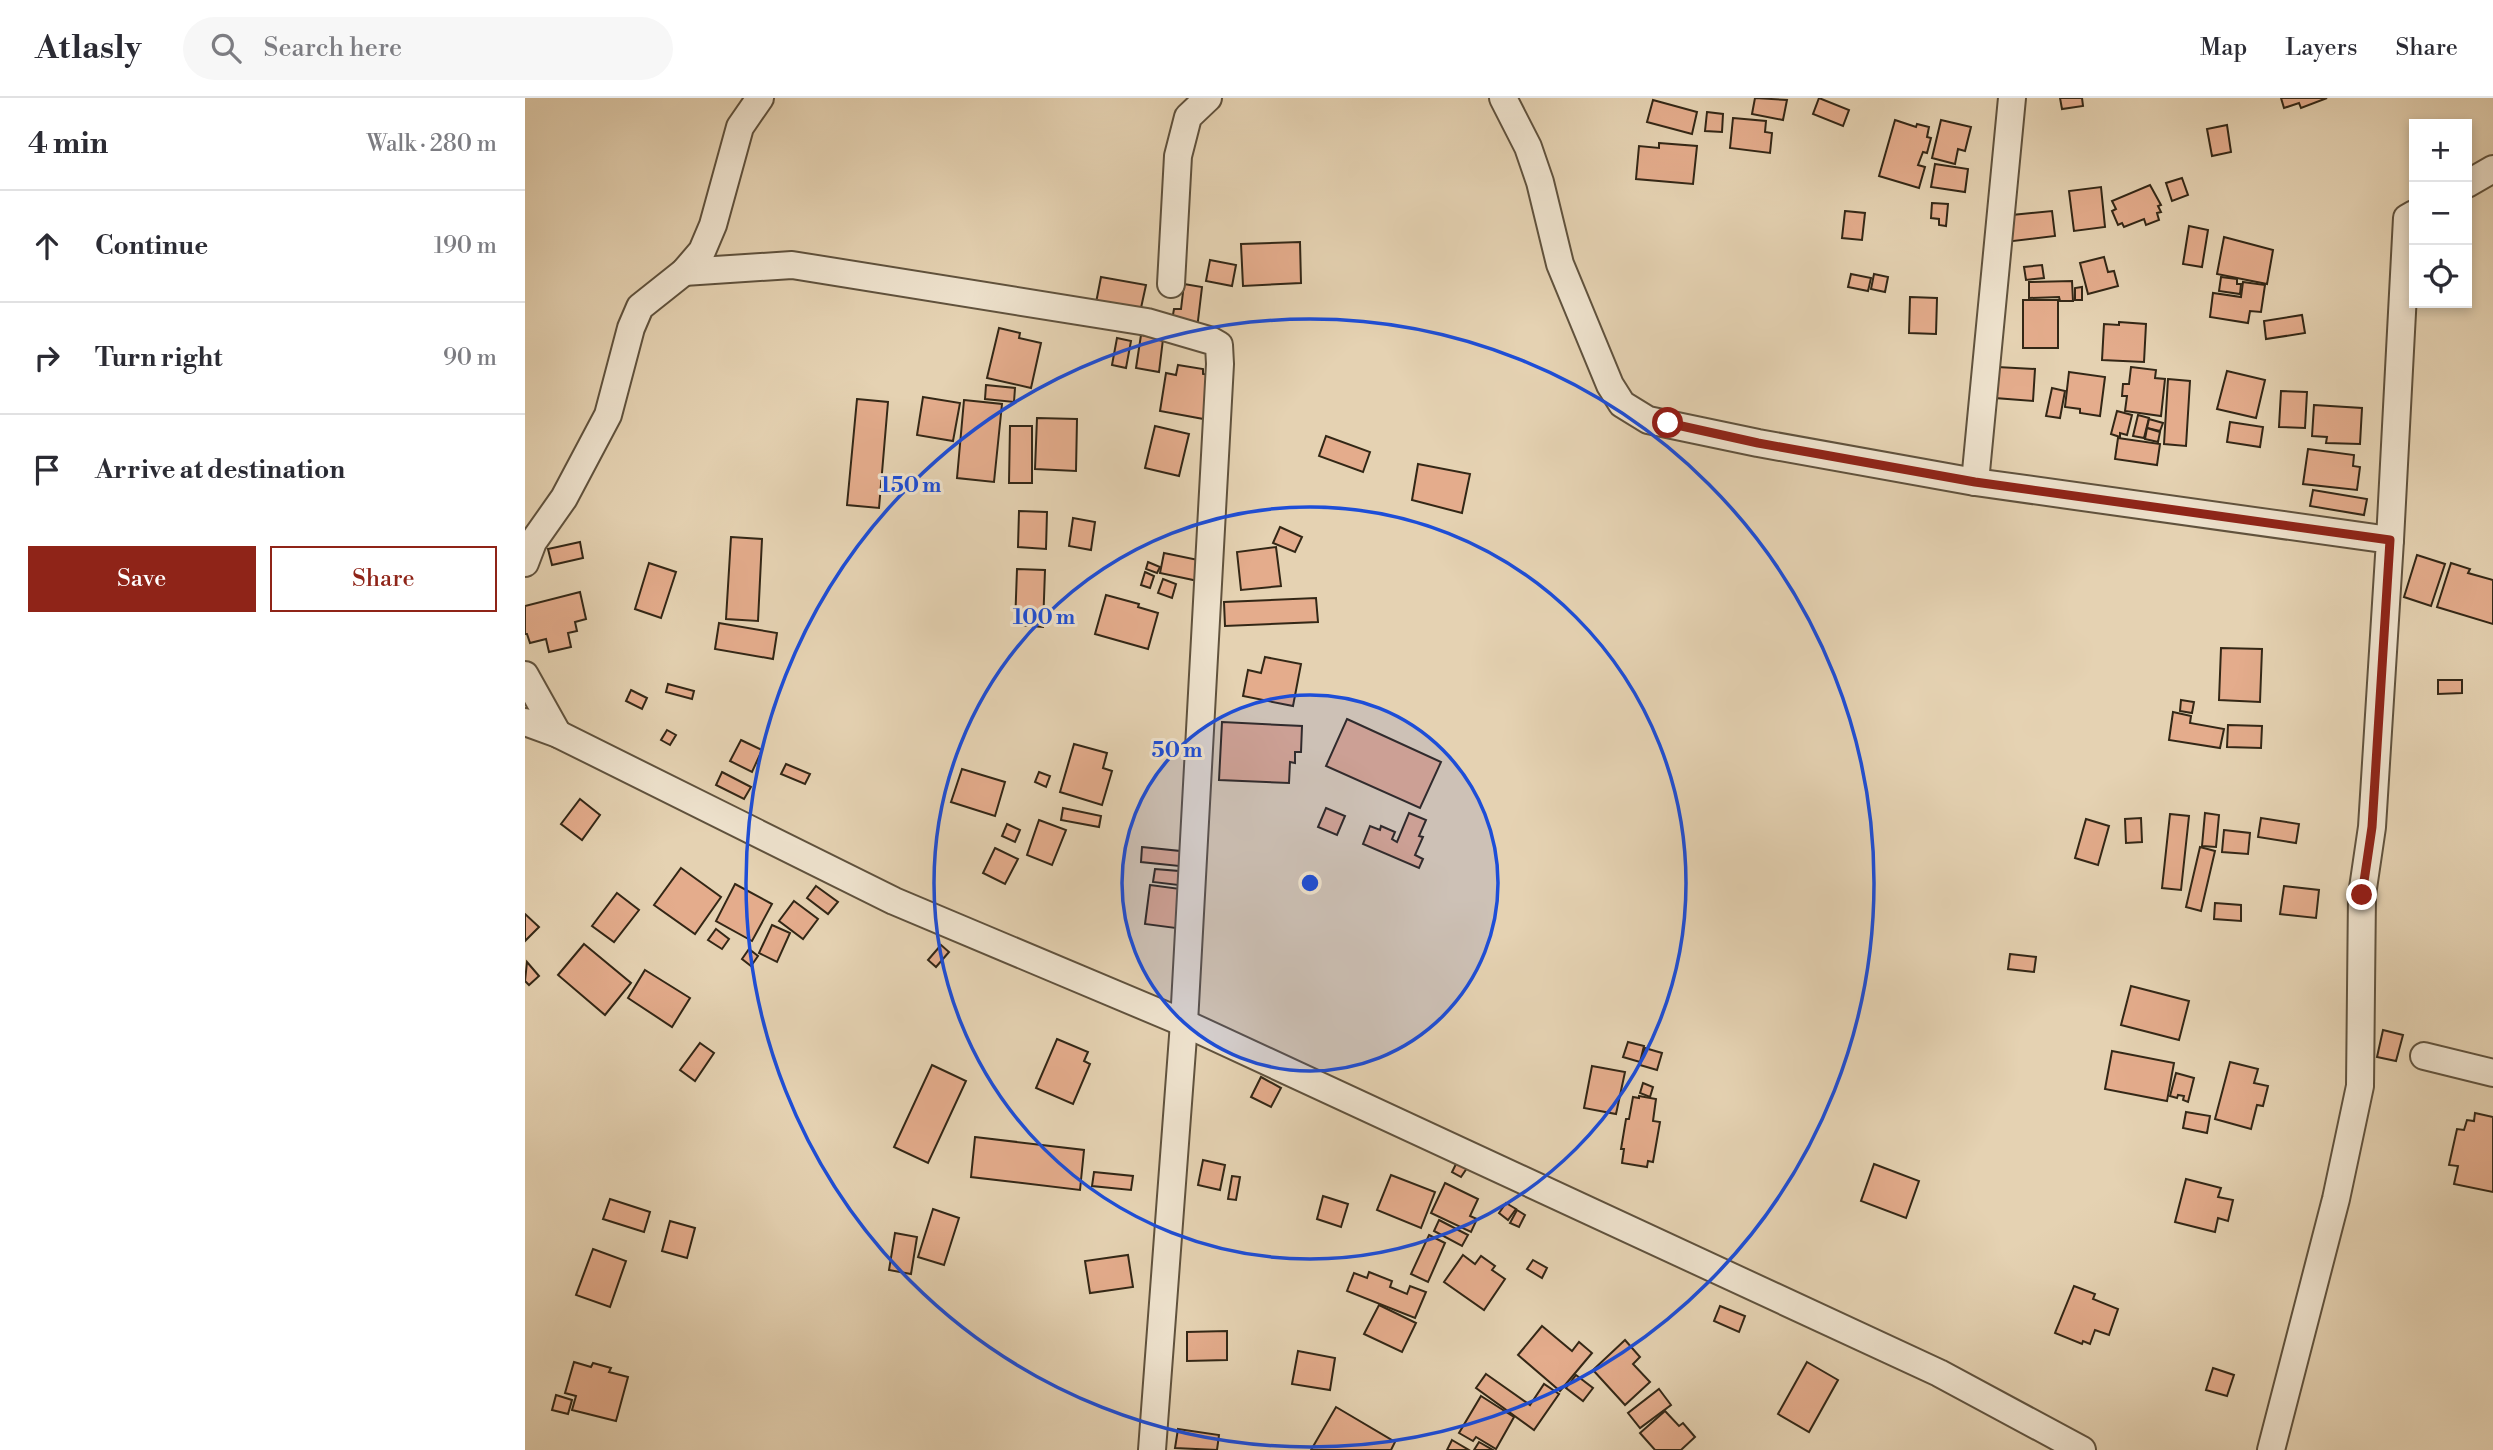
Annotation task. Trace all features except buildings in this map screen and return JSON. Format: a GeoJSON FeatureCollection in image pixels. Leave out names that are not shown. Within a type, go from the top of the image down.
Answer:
{"type":"FeatureCollection","features":[{"type":"Feature","properties":{"kind":"street"},"geometry":{"type":"LineString","coordinates":[[525,563],[533,542],[564,498],[608,415],[631,328],[640,307],[684,272],[702,251],[713,225],[740,127],[760,98]]}},
{"type":"Feature","properties":{"kind":"street"},"geometry":{"type":"LineString","coordinates":[[1171,284],[1178,156],[1188,117],[1208,98]]}},
{"type":"Feature","properties":{"kind":"street"},"geometry":{"type":"LineString","coordinates":[[1503,98],[1528,147],[1540,181],[1560,264],[1610,385],[1622,404],[1648,420],[1758,443],[1975,482],[2390,540]]}},
{"type":"Feature","properties":{"kind":"street"},"geometry":{"type":"LineString","coordinates":[[1975,482],[2012,98]]}},
{"type":"Feature","properties":{"kind":"street"},"geometry":{"type":"LineString","coordinates":[[2470,182],[2493,169]]}},
{"type":"Feature","properties":{"kind":"street"},"geometry":{"type":"LineString","coordinates":[[2271,1450],[2336,1199],[2360,1086],[2362,895],[2372,827],[2409,217]]}},
{"type":"Feature","properties":{"kind":"street"},"geometry":{"type":"LineString","coordinates":[[684,272],[792,265],[1147,322],[1219,345],[1184,1023],[1151,1450]]}},
{"type":"Feature","properties":{"kind":"street"},"geometry":{"type":"LineString","coordinates":[[525,675],[558,734]]}},
{"type":"Feature","properties":{"kind":"street"},"geometry":{"type":"LineString","coordinates":[[525,722],[558,734],[894,901],[1184,1023],[1939,1373],[2082,1450]]}},
{"type":"Feature","properties":{"kind":"street"},"geometry":{"type":"LineString","coordinates":[[2424,1056],[2493,1073]]}},
{"type":"Feature","properties":{"kind":"route"},"geometry":{"type":"LineString","coordinates":[[1668,423],[1758,443],[1975,482],[2390,540],[2372,827],[2362,895]]}}]}
